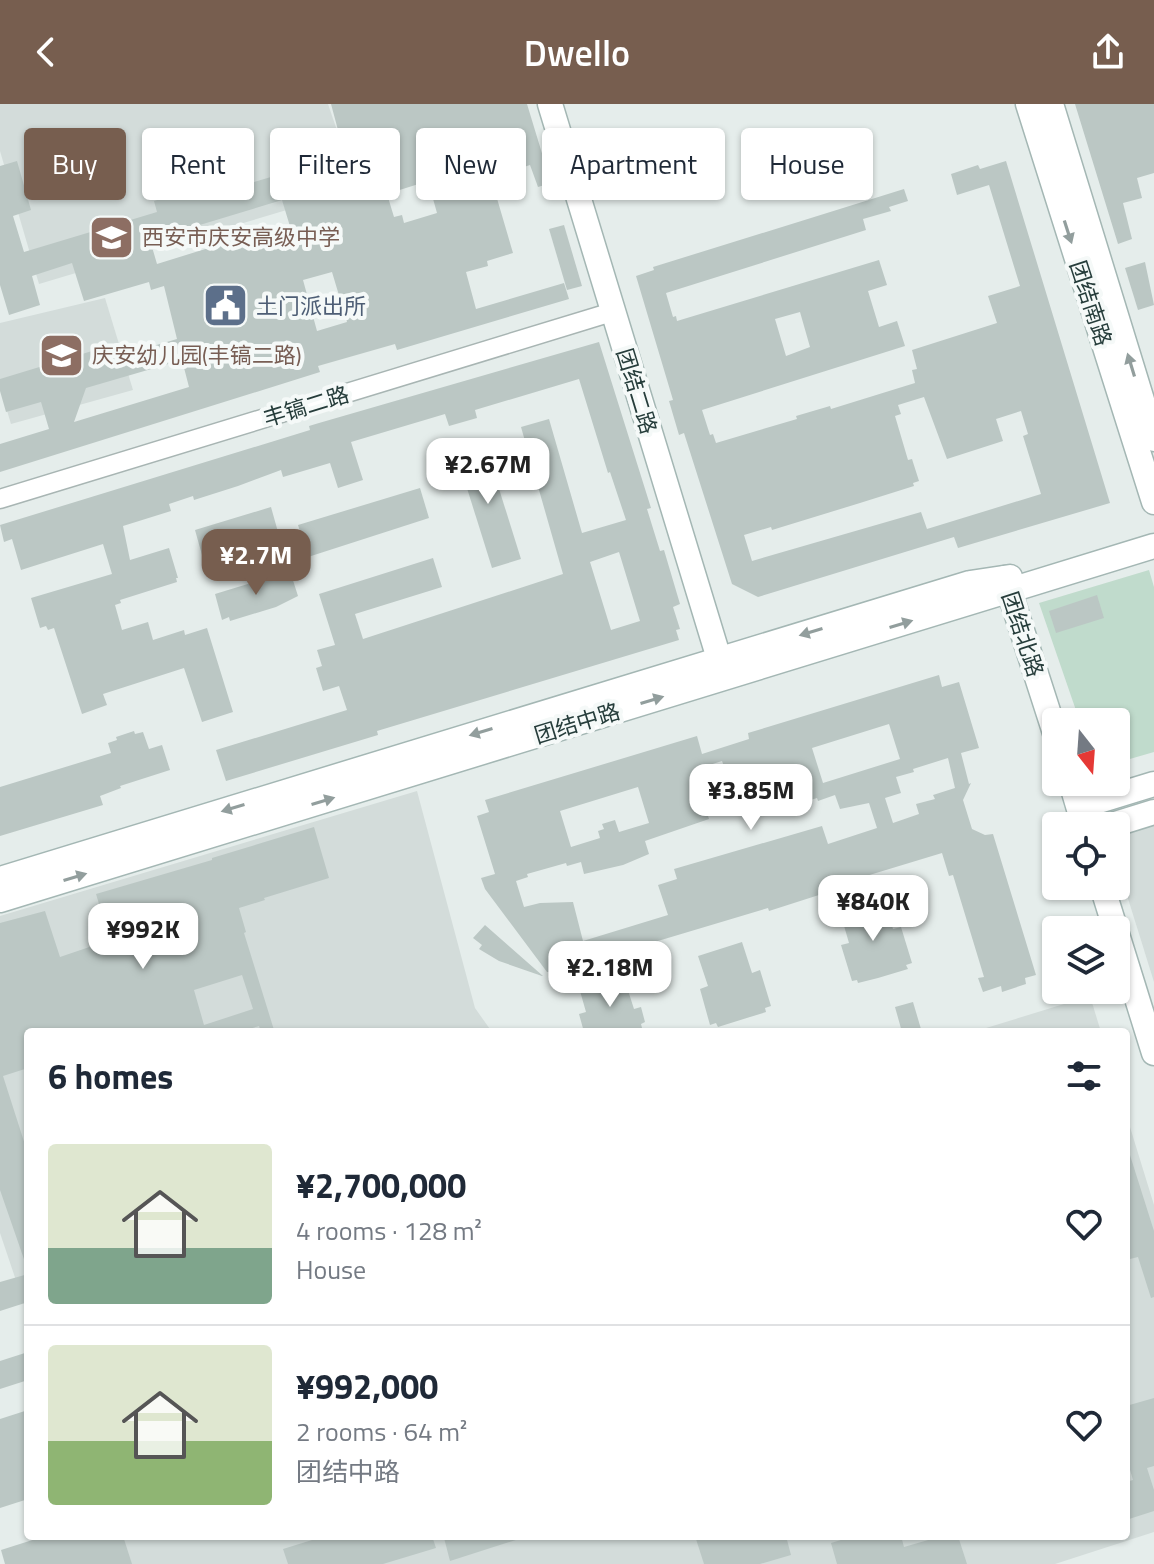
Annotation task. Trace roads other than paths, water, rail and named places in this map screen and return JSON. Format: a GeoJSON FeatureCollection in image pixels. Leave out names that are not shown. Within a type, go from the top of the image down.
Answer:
{"type":"FeatureCollection","features":[{"type":"Feature","properties":{"kind":"street","name":"团结二路"},"geometry":{"type":"LineString","coordinates":[[550,104],[722,668]]}},
{"type":"Feature","properties":{"kind":"street","name":"团结南路"},"geometry":{"type":"LineString","coordinates":[[1028,104],[1154,502]]}},
{"type":"Feature","properties":{"kind":"street","name":"团结南路"},"geometry":{"type":"LineString","coordinates":[[1051,104],[1154,439]]}},
{"type":"Feature","properties":{"kind":"street","name":"丰镐二路"},"geometry":{"type":"LineString","coordinates":[[0,499],[612,312]]}},
{"type":"Feature","properties":{"kind":"street","name":"团结中路"},"geometry":{"type":"LineString","coordinates":[[1007,584],[1154,532]]}},
{"type":"Feature","properties":{"kind":"street","name":"团结中路"},"geometry":{"type":"LineString","coordinates":[[0,879],[1007,584],[1154,546]]}},
{"type":"Feature","properties":{"kind":"street","name":"团结北路"},"geometry":{"type":"LineString","coordinates":[[1007,584],[1047,708]]}},
{"type":"Feature","properties":{"kind":"street","name":"团结中路"},"geometry":{"type":"LineString","coordinates":[[0,900],[722,668]]}},
{"type":"Feature","properties":{"kind":"street"},"geometry":{"type":"LineString","coordinates":[[1092,812],[1154,784]]}},
{"type":"Feature","properties":{"kind":"street"},"geometry":{"type":"LineString","coordinates":[[1130,819],[1154,812]]}},
{"type":"Feature","properties":{"kind":"street"},"geometry":{"type":"LineString","coordinates":[[1106,900],[1154,1053]]}},
{"type":"Feature","properties":{"kind":"place","name":"西安市庆安高级中学"},"geometry":{"type":"Point","coordinates":[111,237]}},
{"type":"Feature","properties":{"kind":"place","name":"土门派出所"},"geometry":{"type":"Point","coordinates":[225,306]}},
{"type":"Feature","properties":{"kind":"place","name":"庆安幼儿园(丰镐二路)"},"geometry":{"type":"Point","coordinates":[61,355]}}]}
